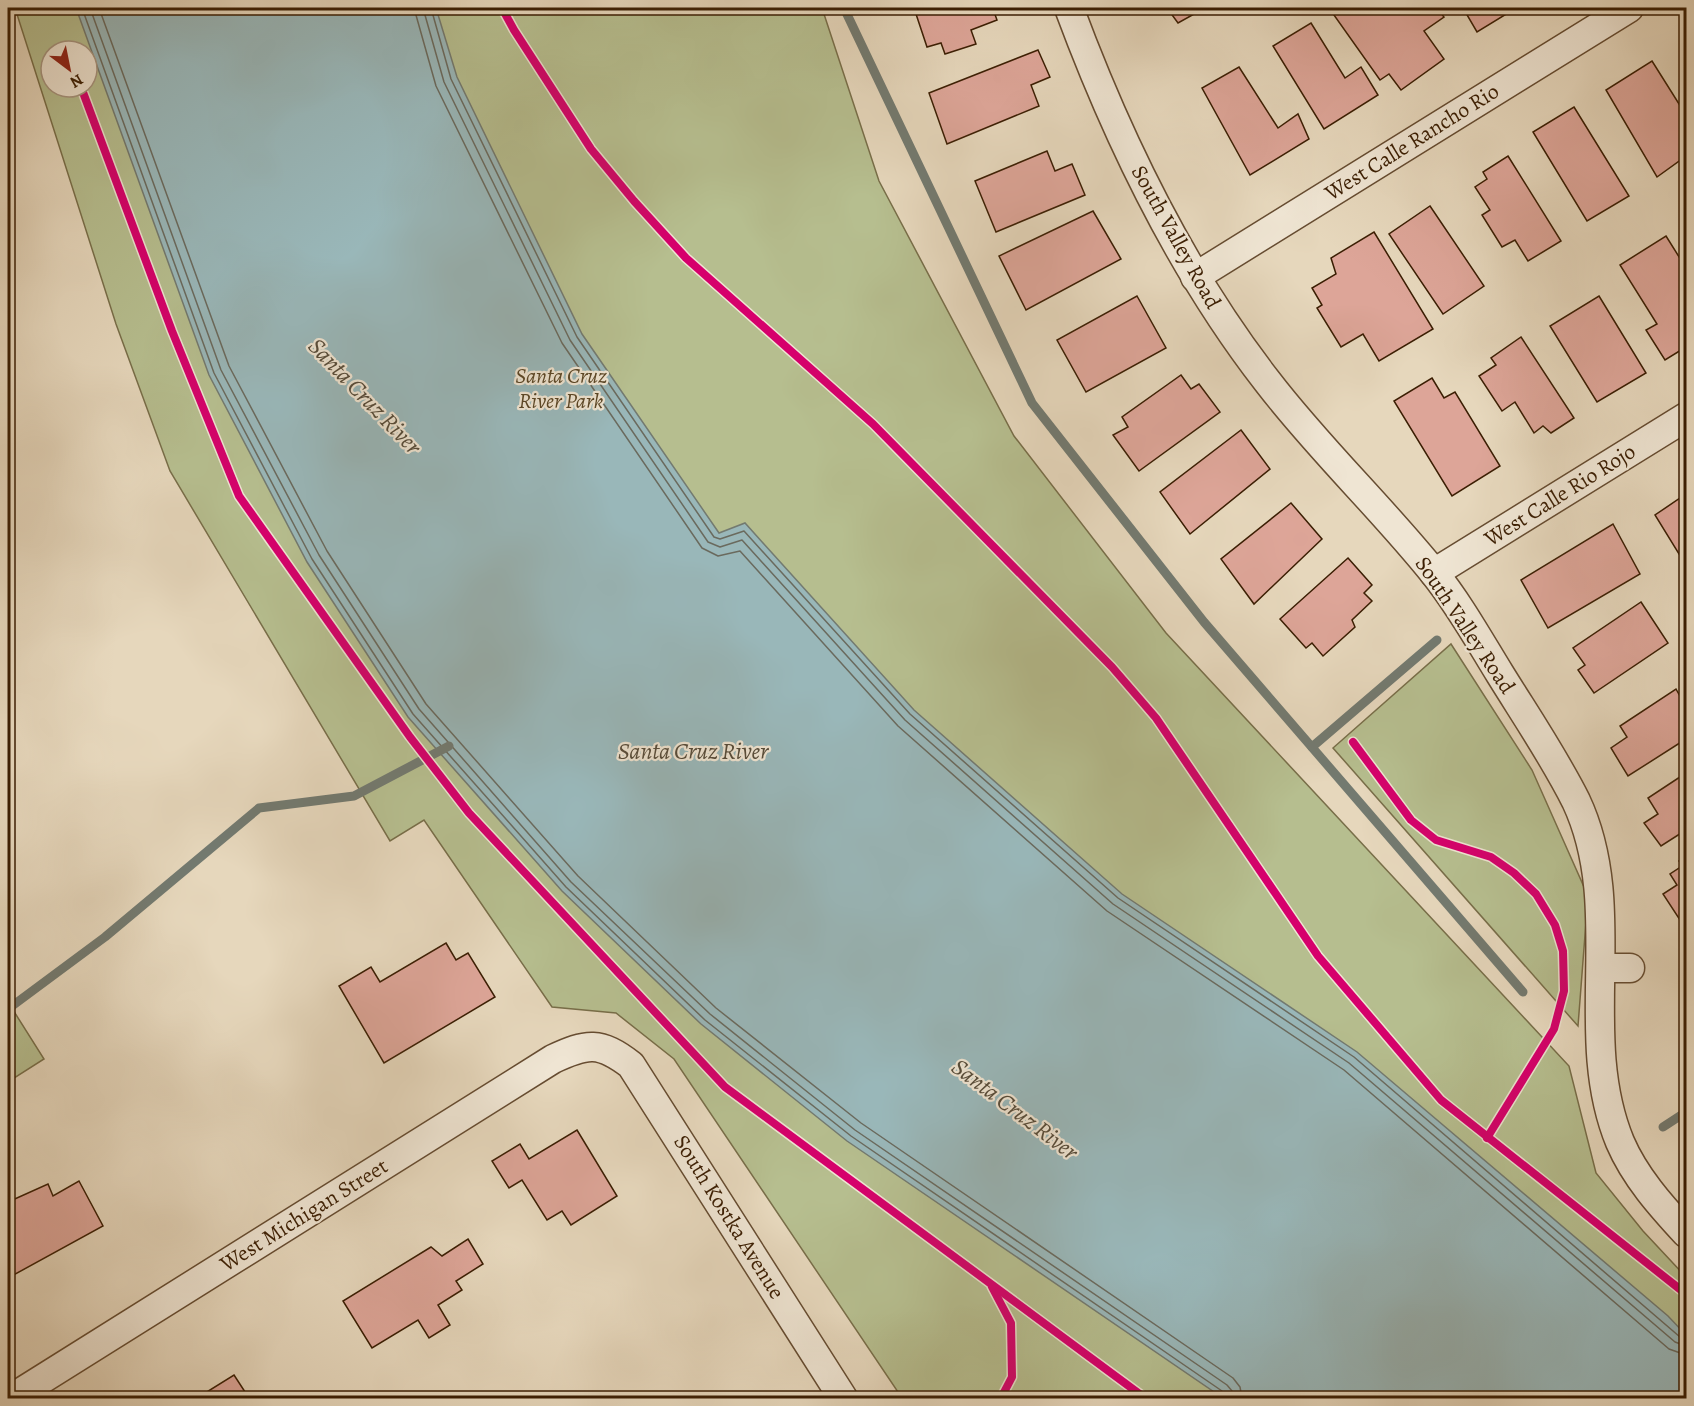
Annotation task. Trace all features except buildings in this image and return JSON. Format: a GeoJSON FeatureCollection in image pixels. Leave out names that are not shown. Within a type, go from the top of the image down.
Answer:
{"type":"FeatureCollection","features":[{"type":"Feature","properties":{"kind":"street","name":"South Valley Road"},"geometry":{"type":"LineString","coordinates":[[1069,8],[1140,176],[1195,278],[1242,348],[1284,403],[1434,573],[1549,751],[1578,806],[1589,837],[1597,871],[1600,905],[1600,1041],[1603,1080],[1611,1113],[1621,1143],[1634,1168],[1686,1233]]}},
{"type":"Feature","properties":{"kind":"street","name":"West Calle Rancho Rio"},"geometry":{"type":"LineString","coordinates":[[1195,278],[1629,8]]}},
{"type":"Feature","properties":{"kind":"street","name":"West Calle Rio Rojo"},"geometry":{"type":"LineString","coordinates":[[1434,573],[1686,417]]}},
{"type":"Feature","properties":{"kind":"street"},"geometry":{"type":"LineString","coordinates":[[1601,968],[1630,968]]}},
{"type":"Feature","properties":{"kind":"street","name":"West Michigan Street"},"geometry":{"type":"LineString","coordinates":[[12,1398],[553,1059],[585,1046],[602,1047]]}},
{"type":"Feature","properties":{"kind":"street","name":"South Kostka Avenue"},"geometry":{"type":"LineString","coordinates":[[602,1047],[631,1065],[642,1079],[843,1398]]}},
{"type":"Feature","properties":{"kind":"green space","name":"Santa Cruz River Park"},"geometry":{"type":"Polygon","coordinates":[[[15,8],[822,8],[879,181],[1014,436],[1166,633],[1569,1066],[1596,1173],[1643,1231],[1686,1277],[1686,1398],[902,1398],[674,1059],[616,1013],[552,1007],[424,820],[390,841],[170,471],[116,324],[44,99],[99,99],[99,39],[39,39],[39,83],[15,8]]]}},
{"type":"Feature","properties":{"kind":"green space"},"geometry":{"type":"Polygon","coordinates":[[[1451,644],[1532,770],[1588,896],[1578,1026],[1333,748],[1451,644]]]}},
{"type":"Feature","properties":{"kind":"green space"},"geometry":{"type":"Polygon","coordinates":[[[8,1002],[44,1059],[8,1082],[8,1002]]]}},
{"type":"Feature","properties":{"kind":"water","name":"Santa Cruz River"},"geometry":{"type":"Polygon","coordinates":[[[76,8],[436,8],[457,77],[582,334],[719,533],[745,523],[914,710],[1122,894],[1357,1052],[1668,1316],[1686,1335],[1686,1398],[1223,1398],[847,1141],[701,1024],[562,891],[408,717],[307,562],[209,375],[99,71],[99,39],[87,39],[76,8]]]}},
{"type":"Feature","properties":{"kind":"waterway"},"geometry":{"type":"LineString","coordinates":[[844,8],[1032,403],[1204,622],[1523,992]]}},
{"type":"Feature","properties":{"kind":"waterway"},"geometry":{"type":"LineString","coordinates":[[1312,747],[1437,640]]}},
{"type":"Feature","properties":{"kind":"waterway"},"geometry":{"type":"LineString","coordinates":[[8,1009],[105,937],[259,808],[354,796],[449,746]]}},
{"type":"Feature","properties":{"kind":"waterway"},"geometry":{"type":"LineString","coordinates":[[1663,1127],[1686,1112]]}},
{"type":"Feature","properties":{"kind":"cycle path"},"geometry":{"type":"LineString","coordinates":[[502,8],[591,149],[686,258],[873,424],[1112,667],[1156,718],[1318,956],[1441,1100],[1686,1294]]}},
{"type":"Feature","properties":{"kind":"cycle path"},"geometry":{"type":"LineString","coordinates":[[85,99],[172,331],[239,496],[410,737],[469,813],[725,1087],[1145,1398]]}},
{"type":"Feature","properties":{"kind":"cycle path"},"geometry":{"type":"LineString","coordinates":[[1353,742],[1411,820],[1436,840],[1491,857],[1514,873],[1536,894],[1555,925],[1563,951],[1564,991],[1554,1029],[1487,1138]]}},
{"type":"Feature","properties":{"kind":"cycle path"},"geometry":{"type":"LineString","coordinates":[[992,1287],[1011,1323],[1012,1377],[1001,1398]]}},
{"type":"Feature","properties":{"kind":"cycle path"},"geometry":{"type":"LineString","coordinates":[[1054,1398],[1143,1397]]}}]}
